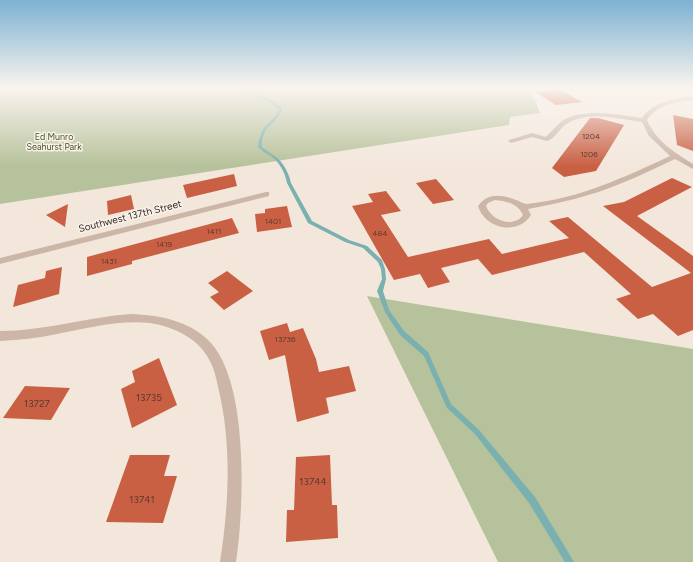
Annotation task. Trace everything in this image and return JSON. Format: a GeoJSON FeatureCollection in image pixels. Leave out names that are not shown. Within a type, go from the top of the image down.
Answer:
{"type":"FeatureCollection","features":[{"type":"Feature","properties":{"kind":"street"},"geometry":{"type":"LineString","coordinates":[[647,114],[644,120],[646,127],[652,135],[660,144],[675,156],[693,167]]}},
{"type":"Feature","properties":{"kind":"street"},"geometry":{"type":"LineString","coordinates":[[511,141],[532,135],[547,139],[564,123],[583,117],[609,117],[644,120]]}},
{"type":"Feature","properties":{"kind":"street"},"geometry":{"type":"LineString","coordinates":[[523,207],[527,215],[526,219],[522,222],[510,224],[495,221],[489,218],[485,214],[482,206],[487,200],[499,198],[512,201],[523,207],[557,201],[594,191],[619,182],[675,156]]}},
{"type":"Feature","properties":{"kind":"street","name":"Southwest 137th Street"},"geometry":{"type":"LineString","coordinates":[[0,261],[266,194]]}},
{"type":"Feature","properties":{"kind":"street"},"geometry":{"type":"LineString","coordinates":[[0,336],[33,334],[123,319],[151,319],[174,325],[197,337],[212,353],[221,375],[229,403],[234,462],[234,507],[228,562]]}},
{"type":"Feature","properties":{"kind":"green space","name":"Ed Munro Seahurst Park"},"geometry":{"type":"Polygon","coordinates":[[[0,114],[531,114],[510,117],[509,125],[0,204],[0,114]]]}},
{"type":"Feature","properties":{"kind":"green space"},"geometry":{"type":"Polygon","coordinates":[[[367,296],[693,349],[693,562],[498,562],[367,296]]]}},
{"type":"Feature","properties":{"kind":"building"},"geometry":{"type":"Polygon","coordinates":[[[673,115],[693,119],[693,151],[677,145],[673,115]]]}},
{"type":"Feature","properties":{"kind":"building"},"geometry":{"type":"Polygon","coordinates":[[[590,118],[598,118],[624,125],[596,171],[564,177],[552,168],[590,118]]]}},
{"type":"Feature","properties":{"kind":"building"},"geometry":{"type":"Polygon","coordinates":[[[234,174],[237,186],[187,198],[183,185],[234,174]]]}},
{"type":"Feature","properties":{"kind":"building"},"geometry":{"type":"Polygon","coordinates":[[[672,178],[692,187],[637,216],[693,256],[693,330],[678,336],[653,314],[638,319],[616,299],[631,294],[584,252],[492,275],[478,259],[441,268],[450,282],[428,288],[420,274],[394,280],[352,206],[373,202],[368,194],[386,191],[401,211],[381,215],[408,257],[489,239],[502,254],[569,238],[549,221],[568,217],[652,287],[691,273],[603,206],[624,202],[672,178]]]}},
{"type":"Feature","properties":{"kind":"building"},"geometry":{"type":"Polygon","coordinates":[[[436,179],[454,200],[433,204],[416,183],[436,179]]]}},
{"type":"Feature","properties":{"kind":"building"},"geometry":{"type":"Polygon","coordinates":[[[131,195],[134,209],[108,215],[107,201],[131,195]]]}},
{"type":"Feature","properties":{"kind":"building"},"geometry":{"type":"Polygon","coordinates":[[[68,204],[65,227],[46,215],[68,204]]]}},
{"type":"Feature","properties":{"kind":"building"},"geometry":{"type":"Polygon","coordinates":[[[287,206],[292,227],[257,232],[255,214],[265,213],[265,209],[287,206]]]}},
{"type":"Feature","properties":{"kind":"building"},"geometry":{"type":"Polygon","coordinates":[[[232,218],[239,233],[132,261],[132,264],[87,276],[87,257],[232,218]]]}},
{"type":"Feature","properties":{"kind":"building"},"geometry":{"type":"Polygon","coordinates":[[[62,267],[59,294],[13,307],[18,285],[45,278],[46,271],[62,267]]]}},
{"type":"Feature","properties":{"kind":"building"},"geometry":{"type":"Polygon","coordinates":[[[227,271],[253,291],[224,310],[210,297],[219,292],[208,283],[227,271]]]}},
{"type":"Feature","properties":{"kind":"building"},"geometry":{"type":"Polygon","coordinates":[[[287,323],[290,332],[303,328],[316,359],[319,372],[349,366],[356,391],[326,398],[329,413],[297,422],[285,355],[269,360],[260,331],[287,323]]]}},
{"type":"Feature","properties":{"kind":"building"},"geometry":{"type":"Polygon","coordinates":[[[159,358],[177,405],[132,428],[121,389],[135,382],[132,371],[159,358]]]}},
{"type":"Feature","properties":{"kind":"building"},"geometry":{"type":"Polygon","coordinates":[[[25,386],[70,388],[51,420],[3,418],[25,386]]]}},
{"type":"Feature","properties":{"kind":"building"},"geometry":{"type":"Polygon","coordinates":[[[130,455],[170,455],[164,476],[177,476],[163,523],[106,522],[130,455]]]}},
{"type":"Feature","properties":{"kind":"building"},"geometry":{"type":"Polygon","coordinates":[[[330,455],[332,505],[337,505],[338,538],[286,542],[287,510],[294,510],[296,457],[330,455]]]}},
{"type":"Feature","properties":{"kind":"waterway"},"geometry":{"type":"LineString","coordinates":[[278,114],[262,134],[260,147],[275,158],[282,166],[289,183],[310,222],[347,241],[365,247],[380,261],[384,279],[380,291],[387,311],[402,333],[426,354],[449,406],[477,432],[532,500],[570,562]]}}]}
